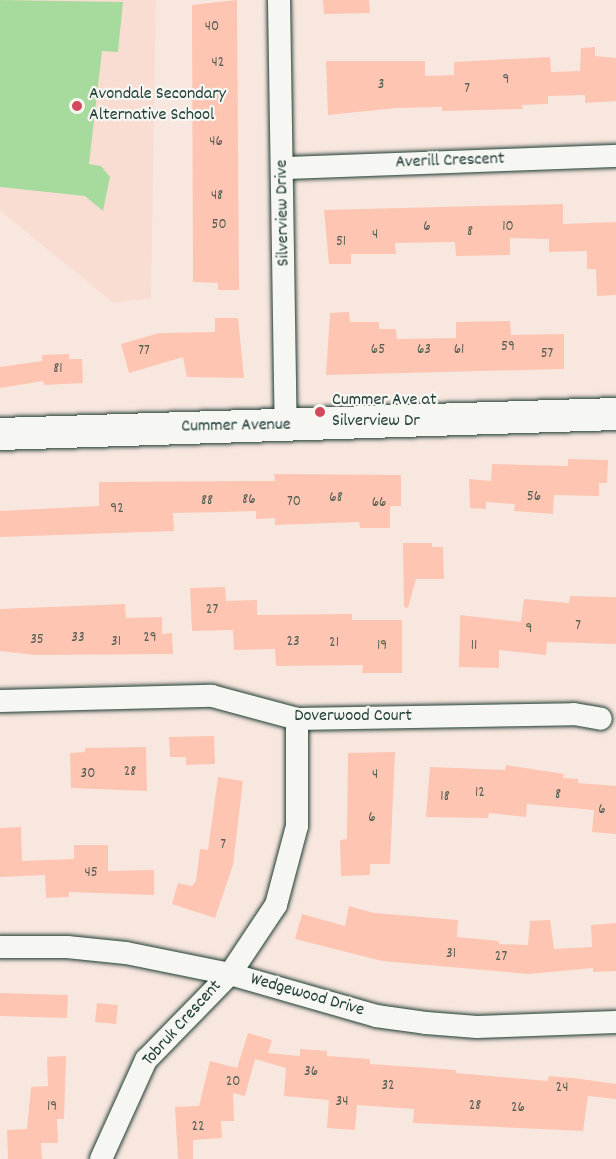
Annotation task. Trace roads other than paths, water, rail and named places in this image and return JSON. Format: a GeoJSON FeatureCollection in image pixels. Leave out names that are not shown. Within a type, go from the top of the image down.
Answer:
{"type":"FeatureCollection","features":[{"type":"Feature","properties":{"kind":"street","name":"Silverview Drive"},"geometry":{"type":"LineString","coordinates":[[279,0],[284,168],[286,426]]}},
{"type":"Feature","properties":{"kind":"street","name":"Averill Crescent"},"geometry":{"type":"LineString","coordinates":[[284,168],[616,156]]}},
{"type":"Feature","properties":{"kind":"street","name":"Cummer Avenue"},"geometry":{"type":"LineString","coordinates":[[0,434],[616,414]]}},
{"type":"Feature","properties":{"kind":"street","name":"Doverwood Court"},"geometry":{"type":"LineString","coordinates":[[0,701],[212,696],[297,719],[574,714],[601,719]]}},
{"type":"Feature","properties":{"kind":"street","name":"Tobruk Crescent"},"geometry":{"type":"LineString","coordinates":[[101,1159],[146,1060],[230,974],[276,905],[297,826],[297,719]]}},
{"type":"Feature","properties":{"kind":"street","name":"Wedgewood Drive"},"geometry":{"type":"LineString","coordinates":[[0,948],[67,946],[114,952],[230,974],[376,1016],[416,1022],[477,1027],[616,1022]]}},
{"type":"Feature","properties":{"kind":"place","name":"Avondale Secondary Alternative School"},"geometry":{"type":"Point","coordinates":[77,106]}},
{"type":"Feature","properties":{"kind":"place","name":"Cummer Ave at Silverview Dr"},"geometry":{"type":"Point","coordinates":[320,412]}}]}
